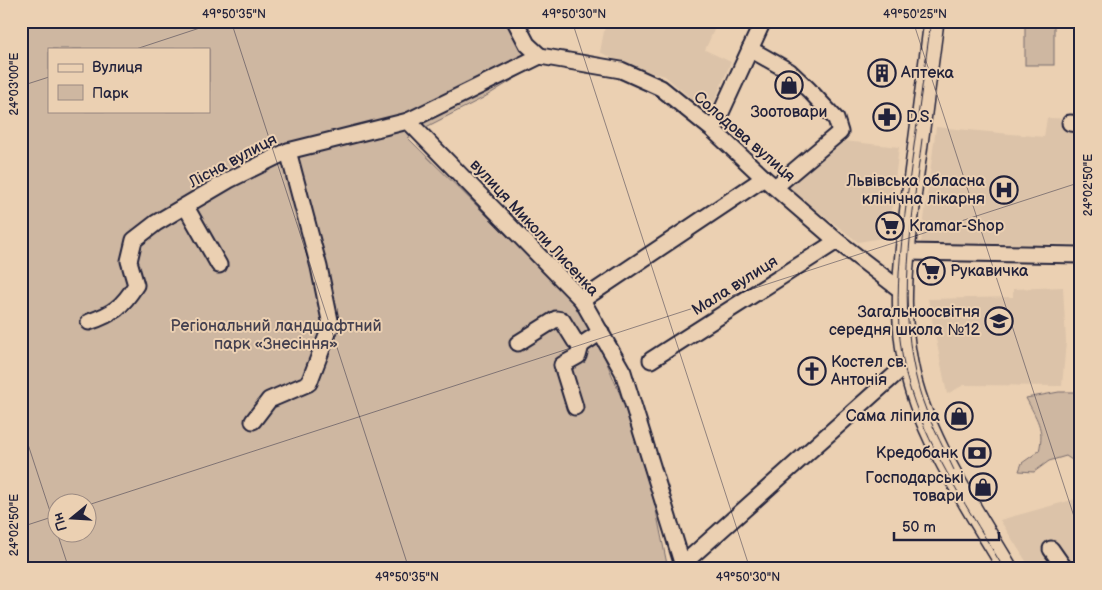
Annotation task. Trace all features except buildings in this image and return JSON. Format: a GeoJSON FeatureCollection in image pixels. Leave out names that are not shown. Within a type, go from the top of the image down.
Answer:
{"type":"FeatureCollection","features":[{"type":"Feature","properties":{"kind":"main road"},"geometry":{"type":"LineString","coordinates":[[934,21],[905,252],[902,291],[903,325],[908,363],[928,424],[952,474],[1008,569]]}},
{"type":"Feature","properties":{"kind":"street"},"geometry":{"type":"LineString","coordinates":[[514,21],[527,44],[540,56]]}},
{"type":"Feature","properties":{"kind":"street"},"geometry":{"type":"LineString","coordinates":[[714,130],[763,21]]}},
{"type":"Feature","properties":{"kind":"street"},"geometry":{"type":"LineString","coordinates":[[582,300],[769,182],[840,132],[836,119],[810,90],[789,71],[750,50]]}},
{"type":"Feature","properties":{"kind":"street","name":"Лісна вулиця"},"geometry":{"type":"LineString","coordinates":[[89,322],[111,314],[125,302],[136,285],[129,262],[134,240],[156,223],[229,180],[288,151],[408,121],[540,56]]}},
{"type":"Feature","properties":{"kind":"street","name":"Солодова вулиця"},"geometry":{"type":"LineString","coordinates":[[540,56],[621,70],[661,88],[714,130],[769,182],[838,241],[902,291]]}},
{"type":"Feature","properties":{"kind":"street","name":"вулиця Миколи Лисенка"},"geometry":{"type":"LineString","coordinates":[[408,121],[582,300],[623,372],[684,566]]}},
{"type":"Feature","properties":{"kind":"street"},"geometry":{"type":"LineString","coordinates":[[252,421],[269,400],[309,383],[331,325],[319,267],[288,151]]}},
{"type":"Feature","properties":{"kind":"street"},"geometry":{"type":"LineString","coordinates":[[186,206],[219,265]]}},
{"type":"Feature","properties":{"kind":"street","name":"Мала вулиця"},"geometry":{"type":"LineString","coordinates":[[651,360],[838,241]]}},
{"type":"Feature","properties":{"kind":"street"},"geometry":{"type":"LineString","coordinates":[[905,252],[1081,255]]}},
{"type":"Feature","properties":{"kind":"street"},"geometry":{"type":"LineString","coordinates":[[518,343],[556,319],[562,320],[575,341],[580,345]]}},
{"type":"Feature","properties":{"kind":"street"},"geometry":{"type":"LineString","coordinates":[[575,406],[562,365],[578,356],[580,345],[600,332]]}},
{"type":"Feature","properties":{"kind":"street"},"geometry":{"type":"LineString","coordinates":[[684,566],[908,363]]}},
{"type":"Feature","properties":{"kind":"street"},"geometry":{"type":"LineString","coordinates":[[1052,549],[1064,569]]}},
{"type":"Feature","properties":{"kind":"shaded area"},"geometry":{"type":"Polygon","coordinates":[[[606,21],[718,21],[705,50],[731,62],[709,114],[665,76],[628,66],[600,52],[606,21]]]}},
{"type":"Feature","properties":{"kind":"shaded area","name":"Львівська обласна клінічна лікарня"},"geometry":{"type":"Polygon","coordinates":[[[1047,118],[1081,119],[1081,244],[921,243],[936,127],[1044,137],[1047,118]]]}},
{"type":"Feature","properties":{"kind":"shaded area"},"geometry":{"type":"Polygon","coordinates":[[[835,140],[899,147],[888,237],[858,242],[784,185],[835,140]]]}},
{"type":"Feature","properties":{"kind":"shaded area","name":"Загальноосвітня середня школа №12"},"geometry":{"type":"Polygon","coordinates":[[[1063,287],[1066,342],[1062,386],[964,385],[947,394],[928,299],[1013,297],[1013,289],[1063,287]]]}},
{"type":"Feature","properties":{"kind":"shaded area"},"geometry":{"type":"Polygon","coordinates":[[[1081,499],[1081,569],[1031,569],[1000,520],[1081,499]]]}},
{"type":"Feature","properties":{"kind":"green space","name":"Регіональний ландшафтний парк «Знесіння»"},"geometry":{"type":"Polygon","coordinates":[[[21,21],[519,21],[539,64],[483,98],[408,138],[576,306],[604,356],[624,404],[654,501],[668,569],[21,569],[21,21]]]}},
{"type":"Feature","properties":{"kind":"green space"},"geometry":{"type":"Polygon","coordinates":[[[1025,21],[1054,21],[1054,65],[1025,65],[1025,21]]]}},
{"type":"Feature","properties":{"kind":"green space"},"geometry":{"type":"Polygon","coordinates":[[[1059,392],[1077,392],[1081,394],[1081,466],[1066,456],[1049,461],[1034,472],[1019,471],[1022,463],[1039,451],[1041,443],[1040,429],[1036,417],[1026,398],[1059,392]]]}},
{"type":"Feature","properties":{"kind":"tram line"},"geometry":{"type":"LineString","coordinates":[[931,21],[900,257],[898,284],[900,338],[911,392],[929,438],[953,483],[1004,569]]}},
{"type":"Feature","properties":{"kind":"tram line"},"geometry":{"type":"LineString","coordinates":[[922,139],[908,264],[908,327],[912,358],[922,400],[954,470]]}},
{"type":"Feature","properties":{"kind":"place","name":"Аптека"},"geometry":{"type":"Point","coordinates":[882,73]}},
{"type":"Feature","properties":{"kind":"place","name":"Зоотовари"},"geometry":{"type":"Point","coordinates":[789,85]}},
{"type":"Feature","properties":{"kind":"place","name":"D.S."},"geometry":{"type":"Point","coordinates":[887,117]}},
{"type":"Feature","properties":{"kind":"place","name":"Львівська обласна клінічна лікарня"},"geometry":{"type":"Point","coordinates":[1004,190]}},
{"type":"Feature","properties":{"kind":"place","name":"Kramar-Shop"},"geometry":{"type":"Point","coordinates":[890,226]}},
{"type":"Feature","properties":{"kind":"place","name":"Рукавичка"},"geometry":{"type":"Point","coordinates":[931,271]}},
{"type":"Feature","properties":{"kind":"place","name":"Загальноосвітня середня школа №12"},"geometry":{"type":"Point","coordinates":[999,321]}},
{"type":"Feature","properties":{"kind":"place","name":"Костел св. Антонія"},"geometry":{"type":"Point","coordinates":[812,371]}},
{"type":"Feature","properties":{"kind":"place","name":"Сама ліпила"},"geometry":{"type":"Point","coordinates":[959,416]}},
{"type":"Feature","properties":{"kind":"place","name":"Кредобанк"},"geometry":{"type":"Point","coordinates":[977,453]}},
{"type":"Feature","properties":{"kind":"place","name":"Господарські товари"},"geometry":{"type":"Point","coordinates":[983,487]}}]}
